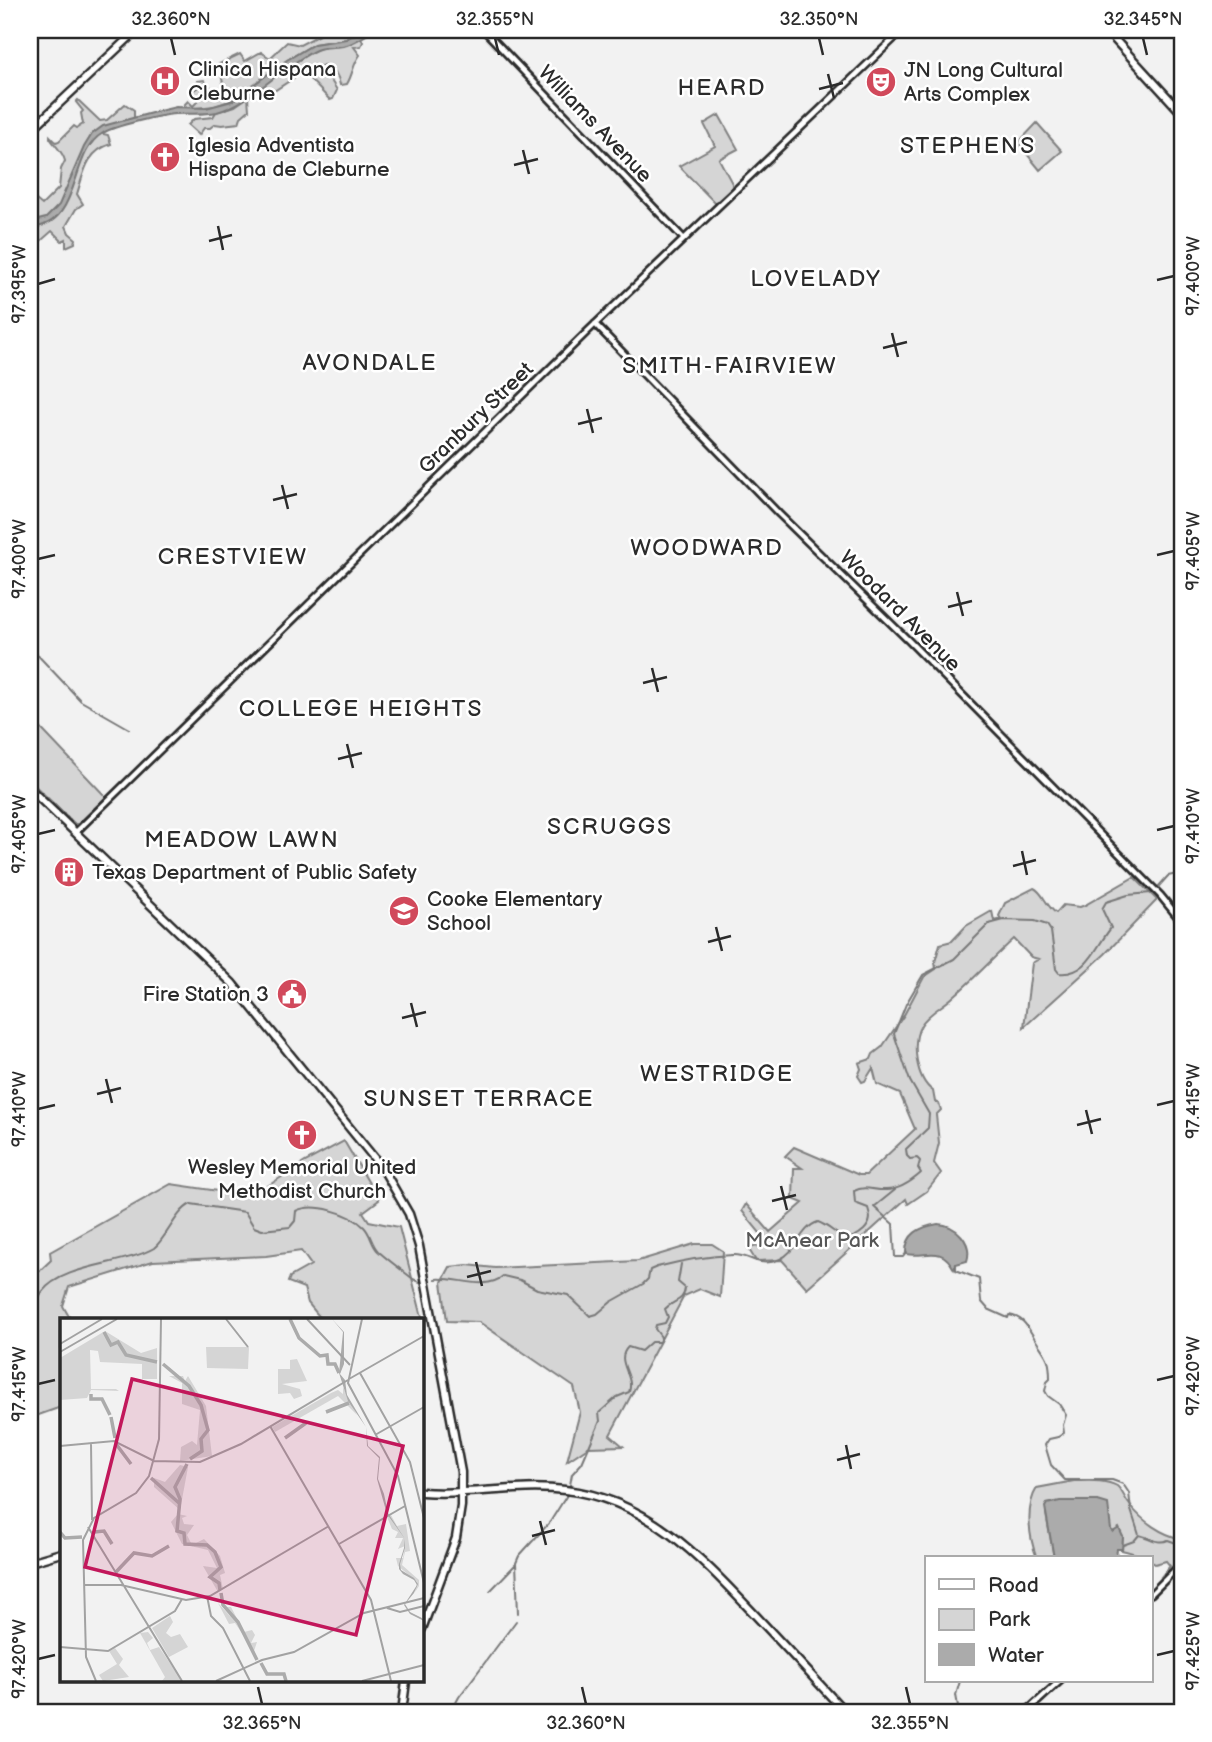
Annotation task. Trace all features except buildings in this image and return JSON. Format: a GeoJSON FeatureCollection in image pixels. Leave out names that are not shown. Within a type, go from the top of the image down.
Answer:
{"type":"FeatureCollection","features":[{"type":"Feature","properties":{"kind":"main road"},"geometry":{"type":"LineString","coordinates":[[30,131],[137,30]]}},
{"type":"Feature","properties":{"kind":"main road"},"geometry":{"type":"LineString","coordinates":[[1106,30],[1182,113]]}},
{"type":"Feature","properties":{"kind":"main road"},"geometry":{"type":"LineString","coordinates":[[30,789],[232,983],[370,1152],[394,1186],[409,1214],[424,1264],[459,1451],[461,1492],[453,1549],[424,1624]]}},
{"type":"Feature","properties":{"kind":"main road"},"geometry":{"type":"LineString","coordinates":[[424,1492],[521,1487],[569,1490],[618,1503],[649,1518],[700,1557],[845,1712]]}},
{"type":"Feature","properties":{"kind":"main road"},"geometry":{"type":"LineString","coordinates":[[30,1562],[60,1553]]}},
{"type":"Feature","properties":{"kind":"main road"},"geometry":{"type":"LineString","coordinates":[[402,1712],[406,1682]]}},
{"type":"Feature","properties":{"kind":"street","name":"Williams Avenue"},"geometry":{"type":"LineString","coordinates":[[484,30],[684,239]]}},
{"type":"Feature","properties":{"kind":"street","name":"Granbury Street"},"geometry":{"type":"LineString","coordinates":[[75,833],[595,324],[903,30]]}},
{"type":"Feature","properties":{"kind":"street","name":"Woodard Avenue"},"geometry":{"type":"LineString","coordinates":[[595,324],[772,507],[1160,895],[1182,922]]}},
{"type":"Feature","properties":{"kind":"street"},"geometry":{"type":"LineString","coordinates":[[1152,1593],[1182,1563]]}},
{"type":"Feature","properties":{"kind":"street"},"geometry":{"type":"LineString","coordinates":[[1026,1712],[1058,1682]]}},
{"type":"Feature","properties":{"kind":"green space"},"geometry":{"type":"Polygon","coordinates":[[[318,30],[324,33],[333,30],[363,30],[346,39],[314,44],[232,100],[215,106],[186,109],[184,105],[188,101],[193,106],[198,101],[192,91],[197,88],[197,81],[204,80],[212,89],[210,94],[225,93],[219,64],[240,54],[245,61],[261,52],[270,58],[287,42],[300,45],[319,35],[318,30]]]}},
{"type":"Feature","properties":{"kind":"green space"},"geometry":{"type":"Polygon","coordinates":[[[361,38],[361,46],[354,47],[360,55],[347,84],[340,85],[335,72],[327,65],[314,69],[330,77],[337,90],[333,99],[330,100],[303,72],[274,91],[271,92],[267,88],[256,92],[310,52],[361,38]]]}},
{"type":"Feature","properties":{"kind":"green space"},"geometry":{"type":"Polygon","coordinates":[[[248,97],[249,110],[239,123],[215,124],[204,128],[199,135],[188,125],[194,119],[213,117],[216,112],[235,106],[248,97]]]}},
{"type":"Feature","properties":{"kind":"green space"},"geometry":{"type":"Polygon","coordinates":[[[78,100],[100,121],[107,120],[125,104],[134,110],[134,118],[103,131],[103,134],[108,135],[111,144],[103,147],[88,163],[77,194],[83,204],[76,209],[66,226],[76,239],[75,243],[66,247],[66,239],[62,241],[52,231],[34,247],[30,246],[30,195],[42,205],[59,188],[61,169],[65,161],[50,136],[56,142],[59,141],[74,126],[77,128],[83,124],[83,111],[76,102],[78,100]]]}},
{"type":"Feature","properties":{"kind":"green space"},"geometry":{"type":"Polygon","coordinates":[[[719,115],[738,149],[719,159],[734,187],[715,203],[679,166],[715,146],[704,124],[719,115]]]}},
{"type":"Feature","properties":{"kind":"green space"},"geometry":{"type":"Polygon","coordinates":[[[1037,123],[1062,151],[1040,170],[1018,143],[1037,123]]]}},
{"type":"Feature","properties":{"kind":"green space"},"geometry":{"type":"Polygon","coordinates":[[[30,717],[106,797],[78,824],[30,781],[30,717]]]}},
{"type":"Feature","properties":{"kind":"green space","name":"McAnear Park"},"geometry":{"type":"Polygon","coordinates":[[[1134,877],[1157,900],[1105,954],[1024,1027],[1032,963],[1039,959],[1031,957],[1014,939],[921,1025],[916,1041],[919,1070],[933,1091],[935,1102],[941,1110],[936,1115],[939,1143],[934,1163],[941,1173],[927,1191],[908,1204],[906,1199],[807,1288],[782,1260],[756,1261],[748,1248],[769,1244],[742,1211],[746,1204],[770,1232],[803,1203],[793,1199],[794,1168],[802,1168],[785,1156],[794,1147],[859,1175],[866,1175],[915,1129],[900,1094],[877,1084],[873,1068],[862,1082],[858,1076],[861,1069],[859,1063],[871,1059],[882,1047],[904,1015],[924,977],[936,969],[940,944],[952,941],[966,926],[992,911],[994,921],[1001,919],[999,916],[1005,903],[1034,888],[1056,913],[1063,905],[1085,905],[1134,877]]]}},
{"type":"Feature","properties":{"kind":"green space"},"geometry":{"type":"Polygon","coordinates":[[[344,1141],[379,1200],[363,1212],[369,1221],[399,1227],[422,1318],[320,1318],[308,1303],[304,1288],[288,1282],[290,1277],[311,1265],[301,1251],[266,1256],[153,1261],[69,1287],[63,1306],[70,1318],[60,1318],[60,1407],[30,1418],[30,1280],[51,1260],[50,1252],[171,1184],[252,1196],[344,1141]]]}},
{"type":"Feature","properties":{"kind":"green space"},"geometry":{"type":"Polygon","coordinates":[[[694,1244],[712,1244],[723,1251],[720,1297],[700,1289],[684,1296],[610,1435],[623,1446],[588,1447],[567,1461],[580,1412],[574,1387],[479,1322],[447,1321],[442,1282],[450,1267],[467,1265],[495,1268],[638,1261],[694,1244]]]}},
{"type":"Feature","properties":{"kind":"green space"},"geometry":{"type":"Polygon","coordinates":[[[1074,1481],[1102,1481],[1117,1486],[1129,1504],[1146,1521],[1160,1531],[1182,1539],[1182,1560],[1163,1578],[1161,1577],[1170,1566],[1166,1561],[1155,1564],[1152,1562],[1152,1556],[1141,1556],[1122,1550],[1123,1537],[1111,1530],[1098,1501],[1047,1504],[1046,1514],[1054,1556],[1036,1556],[1032,1541],[1030,1513],[1037,1488],[1074,1481]]]}},
{"type":"Feature","properties":{"kind":"water"},"geometry":{"type":"Polygon","coordinates":[[[363,30],[375,30],[347,45],[316,50],[229,108],[212,113],[159,116],[103,133],[92,143],[84,156],[67,202],[59,215],[47,224],[30,228],[30,222],[46,218],[59,205],[84,147],[92,134],[103,126],[176,107],[206,108],[232,101],[287,60],[314,44],[346,39],[363,30]]]}},
{"type":"Feature","properties":{"kind":"water"},"geometry":{"type":"Polygon","coordinates":[[[938,1224],[957,1231],[968,1247],[967,1261],[956,1264],[954,1269],[949,1261],[939,1254],[906,1254],[908,1241],[915,1233],[938,1224]]]}},
{"type":"Feature","properties":{"kind":"water"},"geometry":{"type":"Polygon","coordinates":[[[1060,1501],[1098,1501],[1108,1504],[1111,1530],[1113,1532],[1119,1528],[1123,1537],[1122,1549],[1117,1549],[1116,1556],[1054,1556],[1045,1507],[1060,1501]]]}},
{"type":"Feature","properties":{"kind":"waterway"},"geometry":{"type":"LineString","coordinates":[[30,647],[81,701],[130,729]]}},
{"type":"Feature","properties":{"kind":"waterway"},"geometry":{"type":"LineString","coordinates":[[1159,886],[1168,876],[1182,873]]}},
{"type":"Feature","properties":{"kind":"waterway"},"geometry":{"type":"LineString","coordinates":[[435,1279],[488,1283],[503,1276],[520,1280],[537,1289],[568,1295],[590,1316],[643,1284],[648,1279],[650,1270],[657,1267],[694,1259],[733,1255],[760,1262],[772,1262],[786,1256],[807,1229],[818,1222],[845,1238],[857,1235],[866,1227],[870,1217],[868,1208],[855,1203],[854,1191],[862,1188],[891,1190],[921,1173],[918,1168],[920,1161],[917,1158],[910,1159],[906,1149],[928,1128],[929,1114],[910,1081],[894,1034],[906,1004],[923,975],[954,959],[989,924],[1004,920],[1035,921],[1047,925],[1051,931],[1056,969],[1059,973],[1069,973],[1084,965],[1111,928],[1102,909],[1106,902],[1128,895],[1151,893]]}},
{"type":"Feature","properties":{"kind":"waterway"},"geometry":{"type":"LineString","coordinates":[[895,1190],[874,1207],[893,1224],[895,1257],[903,1257],[907,1252]]}},
{"type":"Feature","properties":{"kind":"waterway"},"geometry":{"type":"LineString","coordinates":[[30,1317],[42,1292],[52,1283],[79,1270],[142,1254],[154,1248],[180,1213],[191,1204],[245,1212],[254,1227],[262,1230],[290,1227],[295,1221],[296,1211],[304,1209],[322,1208],[341,1213],[364,1227],[378,1251],[420,1282]]}},
{"type":"Feature","properties":{"kind":"waterway"},"geometry":{"type":"LineString","coordinates":[[570,1485],[572,1474],[582,1463],[600,1421],[599,1413],[617,1397],[629,1392],[624,1352],[628,1347],[641,1351],[651,1342],[659,1342],[661,1337],[655,1329],[656,1325],[665,1323],[668,1317],[665,1309],[683,1296],[685,1288],[678,1282],[681,1264]]}},
{"type":"Feature","properties":{"kind":"waterway"},"geometry":{"type":"LineString","coordinates":[[956,1264],[956,1270],[979,1279],[981,1301],[988,1309],[1008,1318],[1009,1315],[1015,1316],[1023,1321],[1047,1359],[1050,1379],[1045,1391],[1066,1415],[1064,1433],[1049,1439],[1045,1445],[1051,1465],[1065,1480],[1112,1480],[1123,1484],[1129,1493],[1139,1535],[1182,1545]]}},
{"type":"Feature","properties":{"kind":"waterway"},"geometry":{"type":"LineString","coordinates":[[518,1613],[516,1563],[519,1556],[550,1522],[567,1495]]}},
{"type":"Feature","properties":{"kind":"waterway"},"geometry":{"type":"LineString","coordinates":[[1123,1545],[1134,1541],[1139,1535]]}},
{"type":"Feature","properties":{"kind":"waterway"},"geometry":{"type":"LineString","coordinates":[[490,1591],[516,1564]]}},
{"type":"Feature","properties":{"kind":"waterway"},"geometry":{"type":"LineString","coordinates":[[451,1712],[459,1697],[516,1621]]}},
{"type":"Feature","properties":{"kind":"waterway"},"geometry":{"type":"LineString","coordinates":[[959,1712],[956,1695],[960,1682]]}},
{"type":"Feature","properties":{"kind":"place","name":"Clinica Hispana Cleburne"},"geometry":{"type":"Point","coordinates":[165,81]}},
{"type":"Feature","properties":{"kind":"place","name":"JN Long Cultural Arts Complex"},"geometry":{"type":"Point","coordinates":[881,82]}},
{"type":"Feature","properties":{"kind":"place","name":"Iglesia Adventista Hispana de Cleburne"},"geometry":{"type":"Point","coordinates":[165,157]}},
{"type":"Feature","properties":{"kind":"place","name":"Texas Department of Public Safety"},"geometry":{"type":"Point","coordinates":[69,872]}},
{"type":"Feature","properties":{"kind":"place","name":"Cooke Elementary School"},"geometry":{"type":"Point","coordinates":[404,911]}},
{"type":"Feature","properties":{"kind":"place","name":"Fire Station 3"},"geometry":{"type":"Point","coordinates":[292,994]}},
{"type":"Feature","properties":{"kind":"place","name":"Wesley Memorial United Methodist Church"},"geometry":{"type":"Point","coordinates":[302,1135]}},
{"type":"Feature","properties":{"kind":"district","name":"HEARD"},"geometry":{"type":"Point","coordinates":[722,88]}},
{"type":"Feature","properties":{"kind":"district","name":"STEPHENS"},"geometry":{"type":"Point","coordinates":[968,146]}},
{"type":"Feature","properties":{"kind":"district","name":"LOVELADY"},"geometry":{"type":"Point","coordinates":[816,279]}},
{"type":"Feature","properties":{"kind":"district","name":"AVONDALE"},"geometry":{"type":"Point","coordinates":[370,363]}},
{"type":"Feature","properties":{"kind":"district","name":"SMITH-FAIRVIEW"},"geometry":{"type":"Point","coordinates":[730,366]}},
{"type":"Feature","properties":{"kind":"district","name":"WOODWARD"},"geometry":{"type":"Point","coordinates":[707,548]}},
{"type":"Feature","properties":{"kind":"district","name":"CRESTVIEW"},"geometry":{"type":"Point","coordinates":[233,557]}},
{"type":"Feature","properties":{"kind":"district","name":"COLLEGE HEIGHTS"},"geometry":{"type":"Point","coordinates":[361,709]}},
{"type":"Feature","properties":{"kind":"district","name":"SCRUGGS"},"geometry":{"type":"Point","coordinates":[610,827]}},
{"type":"Feature","properties":{"kind":"district","name":"MEADOW LAWN"},"geometry":{"type":"Point","coordinates":[242,840]}},
{"type":"Feature","properties":{"kind":"district","name":"WESTRIDGE"},"geometry":{"type":"Point","coordinates":[717,1074]}},
{"type":"Feature","properties":{"kind":"district","name":"SUNSET TERRACE"},"geometry":{"type":"Point","coordinates":[479,1099]}}]}
